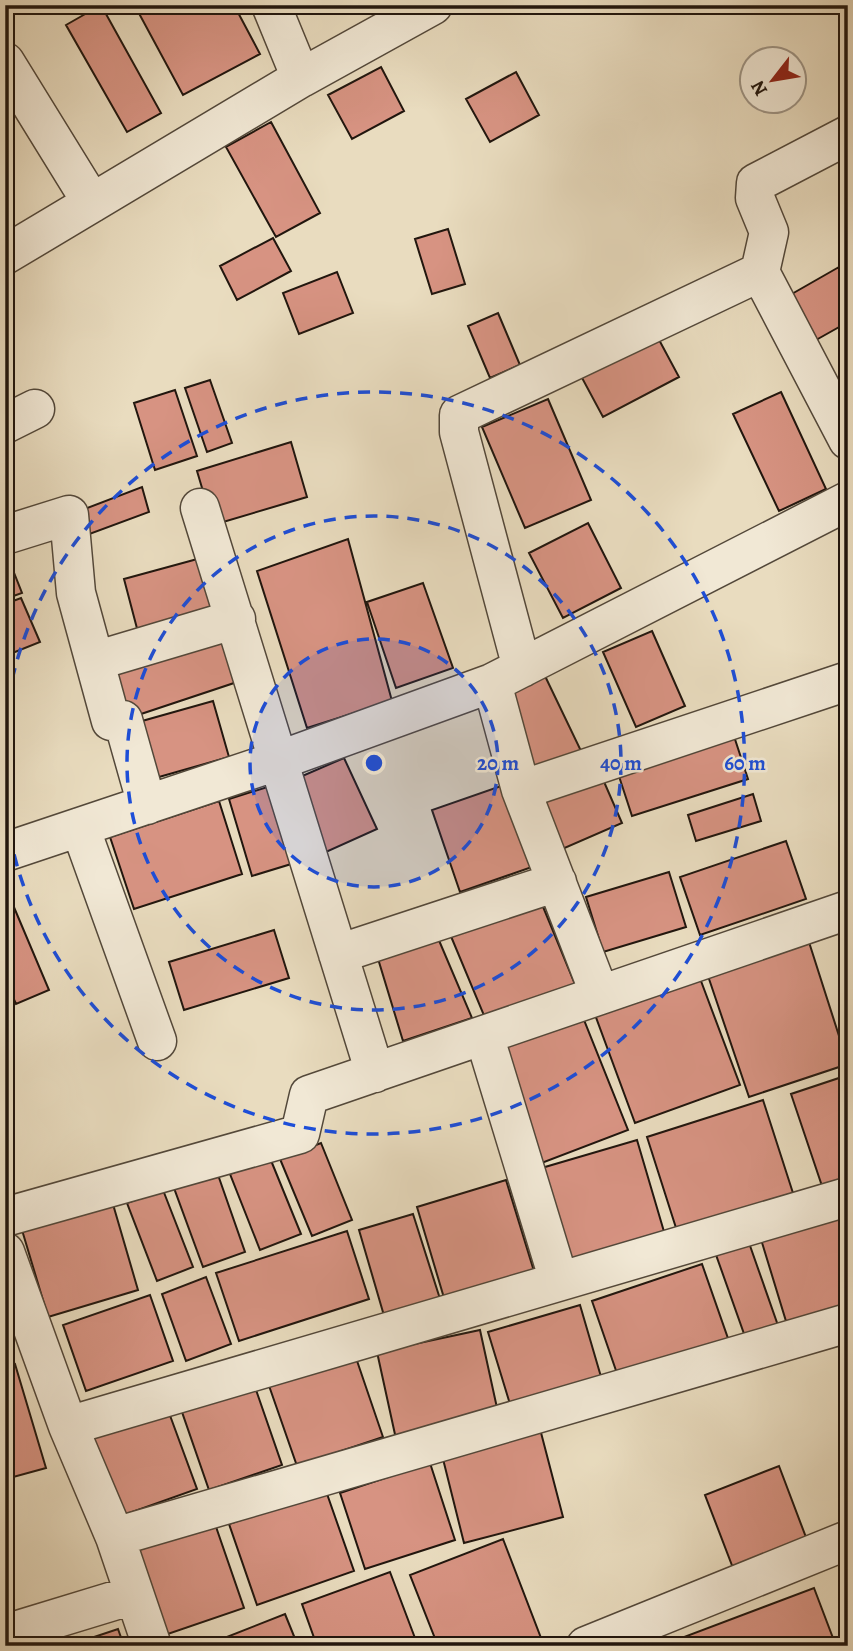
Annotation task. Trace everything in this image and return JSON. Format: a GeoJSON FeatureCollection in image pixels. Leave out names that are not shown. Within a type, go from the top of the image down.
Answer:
{"type":"FeatureCollection","features":[{"type":"Feature","properties":{"kind":"street"},"geometry":{"type":"LineString","coordinates":[[271,5],[301,78]]}},
{"type":"Feature","properties":{"kind":"street"},"geometry":{"type":"LineString","coordinates":[[5,255],[301,78],[376,19],[433,5]]}},
{"type":"Feature","properties":{"kind":"street"},"geometry":{"type":"LineString","coordinates":[[5,62],[92,203]]}},
{"type":"Feature","properties":{"kind":"street"},"geometry":{"type":"LineString","coordinates":[[848,135],[756,183],[755,198],[769,232],[761,272],[848,440]]}},
{"type":"Feature","properties":{"kind":"street"},"geometry":{"type":"LineString","coordinates":[[600,995],[521,790],[507,675],[459,432],[459,415],[761,272]]}},
{"type":"Feature","properties":{"kind":"street"},"geometry":{"type":"LineString","coordinates":[[5,852],[280,760],[507,675],[848,501]]}},
{"type":"Feature","properties":{"kind":"street"},"geometry":{"type":"LineString","coordinates":[[200,508],[375,1073]]}},
{"type":"Feature","properties":{"kind":"street"},"geometry":{"type":"LineString","coordinates":[[5,535],[69,515],[76,593],[111,721],[123,720],[147,805]]}},
{"type":"Feature","properties":{"kind":"street"},"geometry":{"type":"LineString","coordinates":[[95,661],[236,619]]}},
{"type":"Feature","properties":{"kind":"street"},"geometry":{"type":"LineString","coordinates":[[521,790],[846,687]]}},
{"type":"Feature","properties":{"kind":"street"},"geometry":{"type":"LineString","coordinates":[[80,827],[158,1041]]}},
{"type":"Feature","properties":{"kind":"street"},"geometry":{"type":"LineString","coordinates":[[338,954],[557,883]]}},
{"type":"Feature","properties":{"kind":"street"},"geometry":{"type":"LineString","coordinates":[[5,1217],[300,1134],[309,1095],[848,909]]}},
{"type":"Feature","properties":{"kind":"street"},"geometry":{"type":"LineString","coordinates":[[484,1035],[559,1281]]}},
{"type":"Feature","properties":{"kind":"street"},"geometry":{"type":"LineString","coordinates":[[68,1426],[847,1197]]}},
{"type":"Feature","properties":{"kind":"street"},"geometry":{"type":"LineString","coordinates":[[5,1252],[68,1426],[115,1537],[152,1646]]}},
{"type":"Feature","properties":{"kind":"street"},"geometry":{"type":"LineString","coordinates":[[115,1537],[848,1323]]}},
{"type":"Feature","properties":{"kind":"street"},"geometry":{"type":"LineString","coordinates":[[586,1646],[848,1540]]}},
{"type":"Feature","properties":{"kind":"street"},"geometry":{"type":"LineString","coordinates":[[5,1634],[133,1595]]}},
{"type":"Feature","properties":{"kind":"building"},"geometry":{"type":"Polygon","coordinates":[[[101,5],[161,113],[127,132],[66,25],[101,5]]]}},
{"type":"Feature","properties":{"kind":"building"},"geometry":{"type":"Polygon","coordinates":[[[234,5],[260,54],[183,95],[135,6],[234,5]]]}},
{"type":"Feature","properties":{"kind":"building"},"geometry":{"type":"Polygon","coordinates":[[[381,67],[404,111],[352,139],[328,95],[381,67]]]}},
{"type":"Feature","properties":{"kind":"building"},"geometry":{"type":"Polygon","coordinates":[[[516,72],[539,115],[490,142],[466,99],[516,72]]]}},
{"type":"Feature","properties":{"kind":"building"},"geometry":{"type":"Polygon","coordinates":[[[271,122],[320,213],[276,237],[226,147],[271,122]]]}},
{"type":"Feature","properties":{"kind":"building"},"geometry":{"type":"Polygon","coordinates":[[[448,229],[465,284],[432,294],[415,239],[448,229]]]}},
{"type":"Feature","properties":{"kind":"building"},"geometry":{"type":"Polygon","coordinates":[[[273,238],[291,271],[237,300],[220,266],[273,238]]]}},
{"type":"Feature","properties":{"kind":"building"},"geometry":{"type":"Polygon","coordinates":[[[839,267],[848,283],[848,322],[816,340],[790,295],[839,267]]]}},
{"type":"Feature","properties":{"kind":"building"},"geometry":{"type":"Polygon","coordinates":[[[337,272],[353,313],[299,334],[283,293],[337,272]]]}},
{"type":"Feature","properties":{"kind":"building"},"geometry":{"type":"Polygon","coordinates":[[[498,313],[520,365],[490,378],[468,326],[498,313]]]}},
{"type":"Feature","properties":{"kind":"building"},"geometry":{"type":"Polygon","coordinates":[[[657,336],[679,377],[603,417],[581,376],[657,336]]]}},
{"type":"Feature","properties":{"kind":"building"},"geometry":{"type":"Polygon","coordinates":[[[210,380],[232,443],[207,452],[185,388],[210,380]]]}},
{"type":"Feature","properties":{"kind":"building"},"geometry":{"type":"Polygon","coordinates":[[[175,390],[197,456],[155,470],[134,403],[175,390]]]}},
{"type":"Feature","properties":{"kind":"building"},"geometry":{"type":"Polygon","coordinates":[[[781,392],[826,489],[779,511],[733,414],[781,392]]]}},
{"type":"Feature","properties":{"kind":"building"},"geometry":{"type":"Polygon","coordinates":[[[548,399],[591,500],[525,528],[482,427],[548,399]]]}},
{"type":"Feature","properties":{"kind":"building"},"geometry":{"type":"Polygon","coordinates":[[[291,442],[307,497],[213,525],[197,471],[291,442]]]}},
{"type":"Feature","properties":{"kind":"building"},"geometry":{"type":"Polygon","coordinates":[[[142,487],[149,512],[76,539],[69,515],[142,487]]]}},
{"type":"Feature","properties":{"kind":"building"},"geometry":{"type":"Polygon","coordinates":[[[588,523],[621,588],[563,618],[529,553],[588,523]]]}},
{"type":"Feature","properties":{"kind":"building"},"geometry":{"type":"Polygon","coordinates":[[[348,539],[392,701],[307,728],[257,571],[348,539]]]}},
{"type":"Feature","properties":{"kind":"building"},"geometry":{"type":"Polygon","coordinates":[[[5,550],[22,593],[5,599],[5,550]]]}},
{"type":"Feature","properties":{"kind":"building"},"geometry":{"type":"Polygon","coordinates":[[[201,558],[216,615],[139,636],[124,579],[201,558]]]}},
{"type":"Feature","properties":{"kind":"building"},"geometry":{"type":"Polygon","coordinates":[[[423,583],[453,668],[396,688],[367,602],[423,583]]]}},
{"type":"Feature","properties":{"kind":"building"},"geometry":{"type":"Polygon","coordinates":[[[21,598],[40,642],[5,656],[5,604],[21,598]]]}},
{"type":"Feature","properties":{"kind":"building"},"geometry":{"type":"Polygon","coordinates":[[[222,627],[240,681],[123,720],[98,673],[222,627]]]}},
{"type":"Feature","properties":{"kind":"building"},"geometry":{"type":"Polygon","coordinates":[[[652,631],[685,706],[636,727],[603,652],[652,631]]]}},
{"type":"Feature","properties":{"kind":"building"},"geometry":{"type":"Polygon","coordinates":[[[545,676],[582,753],[531,778],[501,696],[545,676]]]}},
{"type":"Feature","properties":{"kind":"building"},"geometry":{"type":"Polygon","coordinates":[[[213,701],[229,757],[152,779],[135,723],[213,701]]]}},
{"type":"Feature","properties":{"kind":"building"},"geometry":{"type":"Polygon","coordinates":[[[731,727],[748,779],[632,816],[615,764],[731,727]]]}},
{"type":"Feature","properties":{"kind":"building"},"geometry":{"type":"Polygon","coordinates":[[[344,758],[377,829],[326,852],[293,780],[344,758]]]}},
{"type":"Feature","properties":{"kind":"building"},"geometry":{"type":"Polygon","coordinates":[[[598,768],[622,823],[560,850],[535,795],[598,768]]]}},
{"type":"Feature","properties":{"kind":"building"},"geometry":{"type":"Polygon","coordinates":[[[277,784],[301,861],[252,876],[229,799],[277,784]]]}},
{"type":"Feature","properties":{"kind":"building"},"geometry":{"type":"Polygon","coordinates":[[[504,785],[532,867],[460,892],[432,810],[504,785]]]}},
{"type":"Feature","properties":{"kind":"building"},"geometry":{"type":"Polygon","coordinates":[[[753,794],[761,821],[696,841],[688,815],[753,794]]]}},
{"type":"Feature","properties":{"kind":"building"},"geometry":{"type":"Polygon","coordinates":[[[219,801],[242,874],[134,909],[110,837],[219,801]]]}},
{"type":"Feature","properties":{"kind":"building"},"geometry":{"type":"Polygon","coordinates":[[[786,841],[806,899],[700,935],[680,877],[786,841]]]}},
{"type":"Feature","properties":{"kind":"building"},"geometry":{"type":"Polygon","coordinates":[[[669,872],[686,927],[603,952],[586,897],[669,872]]]}},
{"type":"Feature","properties":{"kind":"building"},"geometry":{"type":"Polygon","coordinates":[[[5,886],[49,990],[16,1004],[5,979],[5,886]]]}},
{"type":"Feature","properties":{"kind":"building"},"geometry":{"type":"Polygon","coordinates":[[[539,897],[577,989],[488,1025],[450,934],[539,897]]]}},
{"type":"Feature","properties":{"kind":"building"},"geometry":{"type":"Polygon","coordinates":[[[274,930],[289,978],[184,1010],[169,962],[274,930]]]}},
{"type":"Feature","properties":{"kind":"building"},"geometry":{"type":"Polygon","coordinates":[[[435,931],[472,1018],[403,1041],[376,952],[435,931]]]}},
{"type":"Feature","properties":{"kind":"building"},"geometry":{"type":"Polygon","coordinates":[[[808,939],[848,1064],[749,1097],[707,973],[808,939]]]}},
{"type":"Feature","properties":{"kind":"building"},"geometry":{"type":"Polygon","coordinates":[[[698,973],[740,1085],[635,1123],[594,1012],[698,973]]]}},
{"type":"Feature","properties":{"kind":"building"},"geometry":{"type":"Polygon","coordinates":[[[582,1015],[628,1130],[539,1164],[494,1049],[582,1015]]]}},
{"type":"Feature","properties":{"kind":"building"},"geometry":{"type":"Polygon","coordinates":[[[848,1075],[848,1177],[822,1186],[791,1094],[848,1075]]]}},
{"type":"Feature","properties":{"kind":"building"},"geometry":{"type":"Polygon","coordinates":[[[763,1100],[793,1193],[677,1231],[647,1137],[763,1100]]]}},
{"type":"Feature","properties":{"kind":"building"},"geometry":{"type":"Polygon","coordinates":[[[637,1140],[665,1235],[557,1267],[528,1172],[637,1140]]]}},
{"type":"Feature","properties":{"kind":"building"},"geometry":{"type":"Polygon","coordinates":[[[321,1143],[352,1220],[312,1236],[280,1159],[321,1143]]]}},
{"type":"Feature","properties":{"kind":"building"},"geometry":{"type":"Polygon","coordinates":[[[270,1158],[301,1234],[260,1250],[230,1174],[270,1158]]]}},
{"type":"Feature","properties":{"kind":"building"},"geometry":{"type":"Polygon","coordinates":[[[217,1172],[245,1252],[203,1267],[174,1188],[217,1172]]]}},
{"type":"Feature","properties":{"kind":"building"},"geometry":{"type":"Polygon","coordinates":[[[506,1180],[537,1281],[447,1308],[417,1207],[506,1180]]]}},
{"type":"Feature","properties":{"kind":"building"},"geometry":{"type":"Polygon","coordinates":[[[163,1190],[193,1267],[157,1281],[127,1203],[163,1190]]]}},
{"type":"Feature","properties":{"kind":"building"},"geometry":{"type":"Polygon","coordinates":[[[110,1194],[138,1290],[48,1317],[19,1220],[110,1194]]]}},
{"type":"Feature","properties":{"kind":"building"},"geometry":{"type":"Polygon","coordinates":[[[848,1210],[848,1313],[789,1331],[760,1236],[848,1210]]]}},
{"type":"Feature","properties":{"kind":"building"},"geometry":{"type":"Polygon","coordinates":[[[413,1214],[441,1302],[385,1319],[359,1230],[413,1214]]]}},
{"type":"Feature","properties":{"kind":"building"},"geometry":{"type":"Polygon","coordinates":[[[347,1231],[369,1299],[239,1341],[216,1273],[347,1231]]]}},
{"type":"Feature","properties":{"kind":"building"},"geometry":{"type":"Polygon","coordinates":[[[748,1240],[781,1334],[748,1345],[715,1252],[748,1240]]]}},
{"type":"Feature","properties":{"kind":"building"},"geometry":{"type":"Polygon","coordinates":[[[702,1264],[731,1347],[621,1385],[592,1301],[702,1264]]]}},
{"type":"Feature","properties":{"kind":"building"},"geometry":{"type":"Polygon","coordinates":[[[206,1277],[231,1344],[186,1361],[162,1294],[206,1277]]]}},
{"type":"Feature","properties":{"kind":"building"},"geometry":{"type":"Polygon","coordinates":[[[150,1295],[173,1361],[86,1391],[63,1325],[150,1295]]]}},
{"type":"Feature","properties":{"kind":"building"},"geometry":{"type":"Polygon","coordinates":[[[580,1305],[604,1387],[513,1414],[488,1332],[580,1305]]]}},
{"type":"Feature","properties":{"kind":"building"},"geometry":{"type":"Polygon","coordinates":[[[480,1330],[499,1417],[396,1439],[377,1352],[480,1330]]]}},
{"type":"Feature","properties":{"kind":"building"},"geometry":{"type":"Polygon","coordinates":[[[354,1352],[383,1437],[297,1466],[267,1380],[354,1352]]]}},
{"type":"Feature","properties":{"kind":"building"},"geometry":{"type":"Polygon","coordinates":[[[15,1364],[46,1468],[6,1479],[5,1367],[15,1364]]]}},
{"type":"Feature","properties":{"kind":"building"},"geometry":{"type":"Polygon","coordinates":[[[255,1387],[282,1465],[209,1490],[182,1412],[255,1387]]]}},
{"type":"Feature","properties":{"kind":"building"},"geometry":{"type":"Polygon","coordinates":[[[168,1410],[197,1489],[121,1516],[92,1438],[168,1410]]]}},
{"type":"Feature","properties":{"kind":"building"},"geometry":{"type":"Polygon","coordinates":[[[539,1425],[563,1517],[464,1543],[441,1451],[539,1425]]]}},
{"type":"Feature","properties":{"kind":"building"},"geometry":{"type":"Polygon","coordinates":[[[430,1463],[455,1540],[365,1569],[340,1493],[430,1463]]]}},
{"type":"Feature","properties":{"kind":"building"},"geometry":{"type":"Polygon","coordinates":[[[779,1466],[807,1540],[733,1568],[705,1495],[779,1466]]]}},
{"type":"Feature","properties":{"kind":"building"},"geometry":{"type":"Polygon","coordinates":[[[326,1491],[354,1571],[257,1605],[229,1524],[326,1491]]]}},
{"type":"Feature","properties":{"kind":"building"},"geometry":{"type":"Polygon","coordinates":[[[215,1524],[244,1608],[159,1637],[130,1553],[215,1524]]]}},
{"type":"Feature","properties":{"kind":"building"},"geometry":{"type":"Polygon","coordinates":[[[503,1539],[541,1638],[522,1646],[438,1646],[410,1575],[503,1539]]]}},
{"type":"Feature","properties":{"kind":"building"},"geometry":{"type":"Polygon","coordinates":[[[390,1572],[418,1646],[317,1646],[302,1604],[390,1572]]]}},
{"type":"Feature","properties":{"kind":"building"},"geometry":{"type":"Polygon","coordinates":[[[814,1588],[836,1646],[678,1646],[676,1640],[814,1588]]]}},
{"type":"Feature","properties":{"kind":"building"},"geometry":{"type":"Polygon","coordinates":[[[285,1614],[298,1646],[204,1646],[285,1614]]]}},
{"type":"Feature","properties":{"kind":"building"},"geometry":{"type":"Polygon","coordinates":[[[118,1629],[124,1646],[67,1646],[118,1629]]]}}]}
